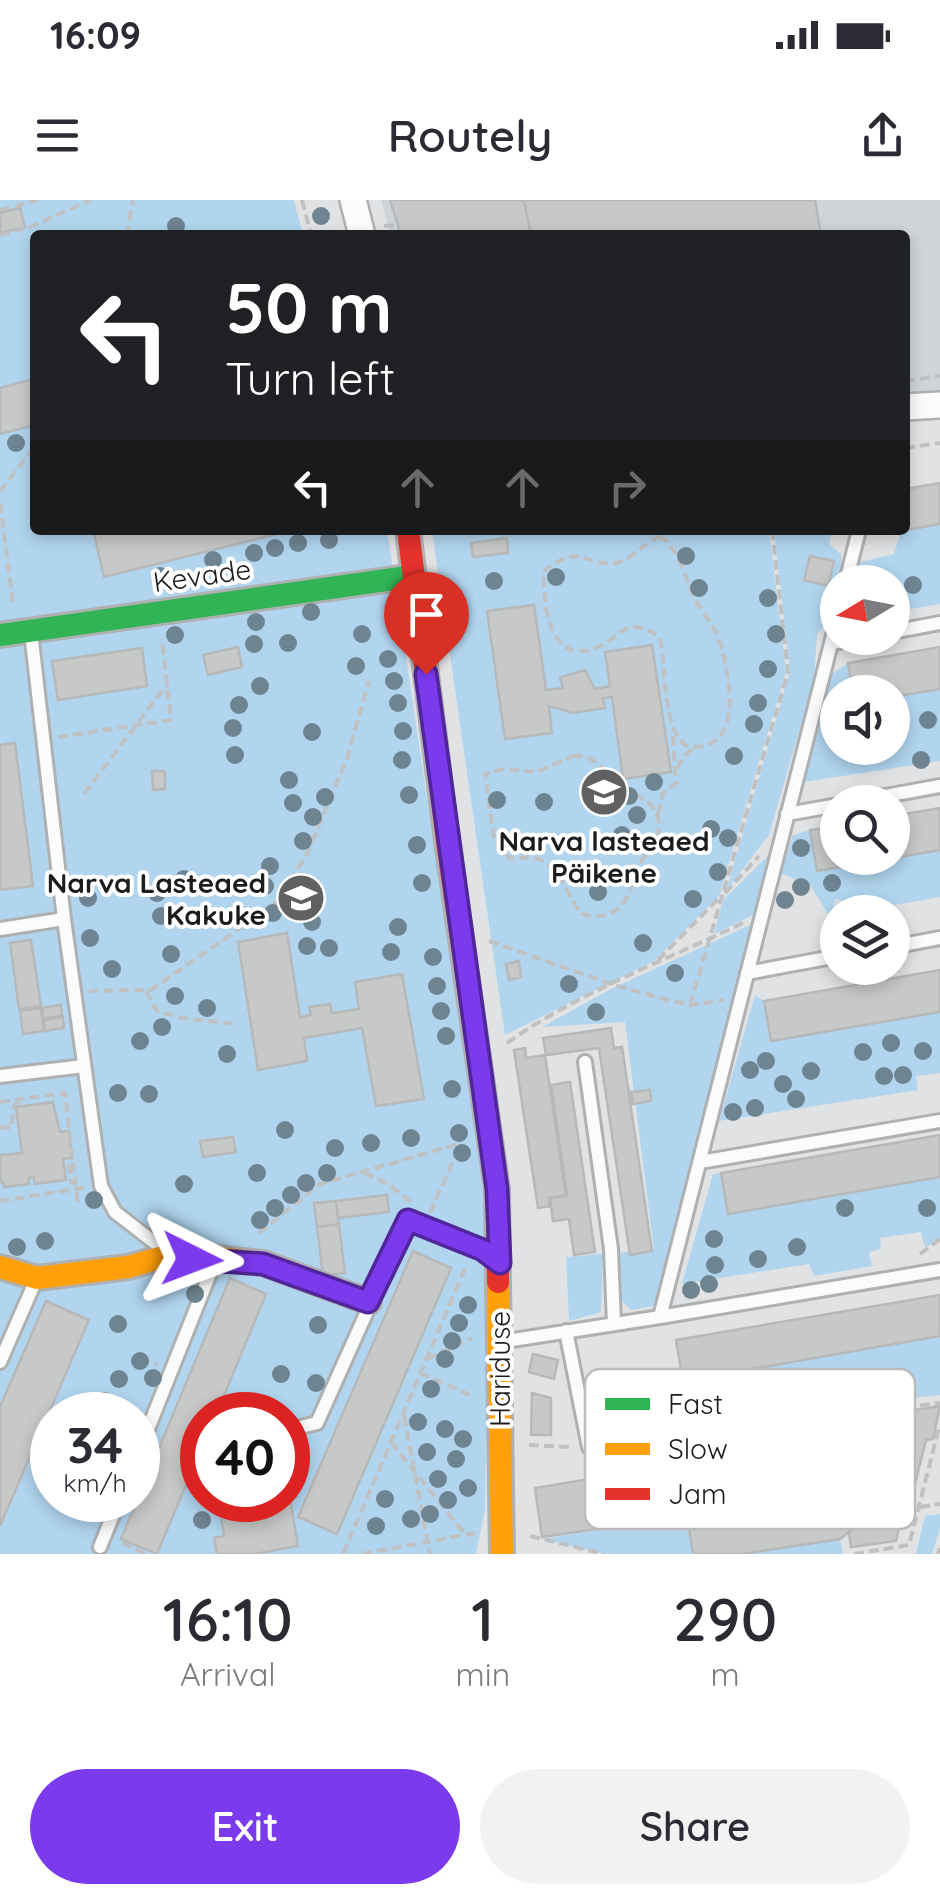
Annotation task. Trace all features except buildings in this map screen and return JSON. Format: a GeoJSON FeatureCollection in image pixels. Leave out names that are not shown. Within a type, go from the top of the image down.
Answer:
{"type":"FeatureCollection","features":[{"type":"Feature","properties":{"kind":"street"},"geometry":{"type":"LineString","coordinates":[[353,200],[361,230]]}},
{"type":"Feature","properties":{"kind":"street"},"geometry":{"type":"LineString","coordinates":[[910,407],[940,405]]}},
{"type":"Feature","properties":{"kind":"street","name":"Hariduse"},"geometry":{"type":"LineString","coordinates":[[409,535],[494,1171],[500,1263],[489,1338],[502,1554]]}},
{"type":"Feature","properties":{"kind":"street","name":"Kevade"},"geometry":{"type":"LineString","coordinates":[[16,633],[414,576]]}},
{"type":"Feature","properties":{"kind":"street"},"geometry":{"type":"LineString","coordinates":[[0,1267],[37,1278],[128,1267],[170,1254],[192,1259],[216,1258],[263,1264],[368,1302]]}},
{"type":"Feature","properties":{"kind":"lane"},"geometry":{"type":"LineString","coordinates":[[850,565],[858,535]]}},
{"type":"Feature","properties":{"kind":"lane"},"geometry":{"type":"LineString","coordinates":[[910,629],[940,624]]}},
{"type":"Feature","properties":{"kind":"lane"},"geometry":{"type":"LineString","coordinates":[[16,633],[44,738],[64,919],[101,1186],[115,1212],[170,1254]]}},
{"type":"Feature","properties":{"kind":"lane"},"geometry":{"type":"LineString","coordinates":[[660,1317],[828,655]]}},
{"type":"Feature","properties":{"kind":"lane"},"geometry":{"type":"LineString","coordinates":[[910,791],[940,786]]}},
{"type":"Feature","properties":{"kind":"lane"},"geometry":{"type":"LineString","coordinates":[[786,822],[820,811]]}},
{"type":"Feature","properties":{"kind":"lane"},"geometry":{"type":"LineString","coordinates":[[0,928],[64,919]]}},
{"type":"Feature","properties":{"kind":"lane"},"geometry":{"type":"LineString","coordinates":[[910,943],[940,938]]}},
{"type":"Feature","properties":{"kind":"lane"},"geometry":{"type":"LineString","coordinates":[[747,973],[820,959]]}},
{"type":"Feature","properties":{"kind":"lane"},"geometry":{"type":"LineString","coordinates":[[585,1062],[611,1249],[614,1324]]}},
{"type":"Feature","properties":{"kind":"lane"},"geometry":{"type":"LineString","coordinates":[[0,1076],[84,1066]]}},
{"type":"Feature","properties":{"kind":"lane"},"geometry":{"type":"LineString","coordinates":[[700,1162],[940,1121]]}},
{"type":"Feature","properties":{"kind":"lane"},"geometry":{"type":"LineString","coordinates":[[310,1425],[317,1423],[408,1220],[474,1246],[500,1263]]}},
{"type":"Feature","properties":{"kind":"lane"},"geometry":{"type":"LineString","coordinates":[[160,1399],[216,1258]]}},
{"type":"Feature","properties":{"kind":"lane"},"geometry":{"type":"LineString","coordinates":[[489,1338],[614,1324],[940,1270]]}},
{"type":"Feature","properties":{"kind":"lane"},"geometry":{"type":"LineString","coordinates":[[0,1362],[37,1278]]}},
{"type":"Feature","properties":{"kind":"lane"},"geometry":{"type":"LineString","coordinates":[[566,1331],[585,1423]]}},
{"type":"Feature","properties":{"kind":"lane"},"geometry":{"type":"LineString","coordinates":[[102,1542],[110,1522]]}},
{"type":"Feature","properties":{"kind":"path"},"geometry":{"type":"LineString","coordinates":[[0,210],[39,200]]}},
{"type":"Feature","properties":{"kind":"path"},"geometry":{"type":"LineString","coordinates":[[0,235],[30,227],[91,200]]}},
{"type":"Feature","properties":{"kind":"path"},"geometry":{"type":"LineString","coordinates":[[128,230],[133,200]]}},
{"type":"Feature","properties":{"kind":"path"},"geometry":{"type":"LineString","coordinates":[[302,200],[310,230]]}},
{"type":"Feature","properties":{"kind":"path"},"geometry":{"type":"LineString","coordinates":[[910,380],[940,376]]}},
{"type":"Feature","properties":{"kind":"path"},"geometry":{"type":"LineString","coordinates":[[910,447],[940,443]]}},
{"type":"Feature","properties":{"kind":"path"},"geometry":{"type":"LineString","coordinates":[[0,490],[30,452]]}},
{"type":"Feature","properties":{"kind":"path"},"geometry":{"type":"LineString","coordinates":[[0,503],[16,633]]}},
{"type":"Feature","properties":{"kind":"path"},"geometry":{"type":"LineString","coordinates":[[690,1005],[788,672],[773,535]]}},
{"type":"Feature","properties":{"kind":"path"},"geometry":{"type":"LineString","coordinates":[[648,800],[676,783],[677,770],[660,638],[630,628],[612,635],[598,648],[566,648],[551,631],[544,583],[544,572],[555,562],[580,556],[611,564],[624,561],[646,542],[660,537],[670,542],[720,644],[727,688],[727,728],[716,743],[686,753],[677,770]]}},
{"type":"Feature","properties":{"kind":"path"},"geometry":{"type":"LineString","coordinates":[[44,738],[171,720],[158,612]]}},
{"type":"Feature","properties":{"kind":"path"},"geometry":{"type":"LineString","coordinates":[[74,990],[146,990],[276,903],[306,856],[346,758],[369,681]]}},
{"type":"Feature","properties":{"kind":"path"},"geometry":{"type":"LineString","coordinates":[[84,794],[168,683]]}},
{"type":"Feature","properties":{"kind":"path"},"geometry":{"type":"LineString","coordinates":[[672,732],[681,743],[697,748]]}},
{"type":"Feature","properties":{"kind":"path"},"geometry":{"type":"LineString","coordinates":[[658,819],[648,800],[618,785],[600,764],[581,756],[536,772],[503,769],[485,774],[494,839],[500,850],[509,858],[533,857],[544,861],[557,874],[574,906],[582,914],[592,916],[610,912],[627,900],[645,855],[659,838],[658,819],[664,793]]}},
{"type":"Feature","properties":{"kind":"path"},"geometry":{"type":"LineString","coordinates":[[655,964],[722,896],[786,822]]}},
{"type":"Feature","properties":{"kind":"path"},"geometry":{"type":"LineString","coordinates":[[499,1048],[536,1022],[762,913]]}},
{"type":"Feature","properties":{"kind":"path"},"geometry":{"type":"LineString","coordinates":[[484,939],[611,984],[690,1005],[742,998]]}},
{"type":"Feature","properties":{"kind":"path"},"geometry":{"type":"LineString","coordinates":[[146,990],[158,1011],[235,1024]]}},
{"type":"Feature","properties":{"kind":"path"},"geometry":{"type":"LineString","coordinates":[[0,1128],[11,1128],[14,1106],[40,1072]]}},
{"type":"Feature","properties":{"kind":"path"},"geometry":{"type":"LineString","coordinates":[[0,1102],[65,1093],[78,1204]]}},
{"type":"Feature","properties":{"kind":"path"},"geometry":{"type":"LineString","coordinates":[[254,1237],[320,1184],[471,1139]]}},
{"type":"Feature","properties":{"kind":"path"},"geometry":{"type":"LineString","coordinates":[[361,1172],[404,1194],[426,1221],[462,1142]]}},
{"type":"Feature","properties":{"kind":"path"},"geometry":{"type":"LineString","coordinates":[[69,1164],[71,1182],[75,1182]]}},
{"type":"Feature","properties":{"kind":"path"},"geometry":{"type":"LineString","coordinates":[[0,1201],[76,1189]]}},
{"type":"Feature","properties":{"kind":"path"},"geometry":{"type":"LineString","coordinates":[[343,1554],[474,1246]]}},
{"type":"Feature","properties":{"kind":"path"},"geometry":{"type":"LineString","coordinates":[[426,1359],[489,1338]]}},
{"type":"Feature","properties":{"kind":"path"},"geometry":{"type":"LineString","coordinates":[[420,1374],[478,1399]]}},
{"type":"Feature","properties":{"kind":"path"},"geometry":{"type":"LineString","coordinates":[[403,1414],[430,1554]]}},
{"type":"Feature","properties":{"kind":"path"},"geometry":{"type":"LineString","coordinates":[[915,1520],[940,1424]]}},
{"type":"Feature","properties":{"kind":"path"},"geometry":{"type":"LineString","coordinates":[[391,1442],[466,1534]]}},
{"type":"Feature","properties":{"kind":"path"},"geometry":{"type":"LineString","coordinates":[[522,1444],[585,1447]]}},
{"type":"Feature","properties":{"kind":"path"},"geometry":{"type":"LineString","coordinates":[[918,1507],[940,1504]]}},
{"type":"Feature","properties":{"kind":"path"},"geometry":{"type":"LineString","coordinates":[[854,1554],[909,1545],[913,1529]]}},
{"type":"Feature","properties":{"kind":"path"},"geometry":{"type":"LineString","coordinates":[[102,1542],[144,1554]]}},
{"type":"Feature","properties":{"kind":"path"},"geometry":{"type":"LineString","coordinates":[[386,1549],[391,1554]]}},
{"type":"Feature","properties":{"kind":"shaded area"},"geometry":{"type":"Polygon","coordinates":[[[0,200],[294,200],[302,230],[30,230],[30,535],[388,535],[489,1214],[485,1509],[476,1554],[0,1554],[0,200]]]}},
{"type":"Feature","properties":{"kind":"shaded area"},"geometry":{"type":"Polygon","coordinates":[[[381,200],[940,200],[940,408],[910,411],[910,230],[390,230],[381,200]]]}},
{"type":"Feature","properties":{"kind":"shaded area"},"geometry":{"type":"Polygon","coordinates":[[[940,524],[940,604],[910,609],[910,565],[857,565],[894,554],[900,535],[910,535],[910,529],[940,524]]]}},
{"type":"Feature","properties":{"kind":"shaded area","name":"Narva lasteaed Päikene"},"geometry":{"type":"Polygon","coordinates":[[[433,535],[770,535],[786,672],[719,896],[654,961],[505,1035],[433,535]]]}},
{"type":"Feature","properties":{"kind":"shaded area"},"geometry":{"type":"Polygon","coordinates":[[[775,535],[831,535],[829,544],[841,554],[841,565],[820,565],[820,631],[814,680],[769,835],[726,891],[790,672],[775,535]]]}},
{"type":"Feature","properties":{"kind":"shaded area"},"geometry":{"type":"Polygon","coordinates":[[[848,663],[850,675],[832,674],[848,663]]]}},
{"type":"Feature","properties":{"kind":"shaded area"},"geometry":{"type":"Polygon","coordinates":[[[940,689],[940,761],[804,782],[820,720],[820,765],[910,765],[910,694],[940,689]]]}},
{"type":"Feature","properties":{"kind":"shaded area"},"geometry":{"type":"Polygon","coordinates":[[[810,830],[820,875],[910,875],[910,855],[940,850],[940,897],[910,902],[910,895],[820,895],[820,901],[811,886],[780,873],[793,835],[810,830]]]}},
{"type":"Feature","properties":{"kind":"shaded area"},"geometry":{"type":"Polygon","coordinates":[[[770,854],[755,914],[714,934],[723,900],[770,854]]]}},
{"type":"Feature","properties":{"kind":"shaded area"},"geometry":{"type":"Polygon","coordinates":[[[752,924],[660,1298],[653,1306],[631,1310],[622,1301],[619,1253],[654,1249],[625,1022],[542,1027],[613,988],[752,924]]]}},
{"type":"Feature","properties":{"kind":"shaded area"},"geometry":{"type":"Polygon","coordinates":[[[755,995],[764,1001],[771,1041],[940,1012],[940,1073],[916,1076],[918,1090],[719,1121],[755,995]]]}},
{"type":"Feature","properties":{"kind":"shaded area"},"geometry":{"type":"Polygon","coordinates":[[[721,1173],[729,1213],[940,1177],[940,1240],[925,1247],[921,1232],[880,1238],[881,1249],[869,1252],[872,1266],[814,1276],[809,1264],[682,1284],[713,1174],[721,1173]]]}},
{"type":"Feature","properties":{"kind":"shaded area"},"geometry":{"type":"Polygon","coordinates":[[[603,1254],[601,1312],[569,1321],[566,1257],[603,1254]]]}},
{"type":"Feature","properties":{"kind":"shaded area"},"geometry":{"type":"Polygon","coordinates":[[[940,1336],[940,1395],[915,1397],[915,1369],[752,1369],[940,1336]]]}},
{"type":"Feature","properties":{"kind":"shaded area"},"geometry":{"type":"Polygon","coordinates":[[[940,1514],[932,1554],[916,1554],[925,1516],[940,1514]]]}},
{"type":"Feature","properties":{"kind":"shaded area"},"geometry":{"type":"Polygon","coordinates":[[[605,1529],[689,1529],[693,1554],[604,1554],[542,1539],[605,1529]]]}},
{"type":"Feature","properties":{"kind":"shaded area"},"geometry":{"type":"Polygon","coordinates":[[[840,1539],[843,1554],[743,1554],[840,1539]]]}},
{"type":"Feature","properties":{"kind":"traffic: fast"},"geometry":{"type":"LineString","coordinates":[[0,635],[414,576]]}},
{"type":"Feature","properties":{"kind":"traffic: slow"},"geometry":{"type":"LineString","coordinates":[[0,1267],[37,1278],[128,1267],[170,1255],[217,1258],[263,1263],[369,1302]]}},
{"type":"Feature","properties":{"kind":"traffic: slow"},"geometry":{"type":"LineString","coordinates":[[498,1282],[502,1554]]}},
{"type":"Feature","properties":{"kind":"traffic: jam"},"geometry":{"type":"LineString","coordinates":[[409,535],[448,849],[497,1189],[498,1282]]}},
{"type":"Feature","properties":{"kind":"place","name":"Narva lasteaed Päikene"},"geometry":{"type":"Point","coordinates":[604,792]}},
{"type":"Feature","properties":{"kind":"place","name":"Narva Lasteaed Kakuke"},"geometry":{"type":"Point","coordinates":[301,898]}},
{"type":"Feature","properties":{"kind":"route"},"geometry":{"type":"LineString","coordinates":[[192,1259],[263,1264],[368,1302],[408,1220],[483,1250],[500,1263],[497,1189],[426,674]]}}]}
